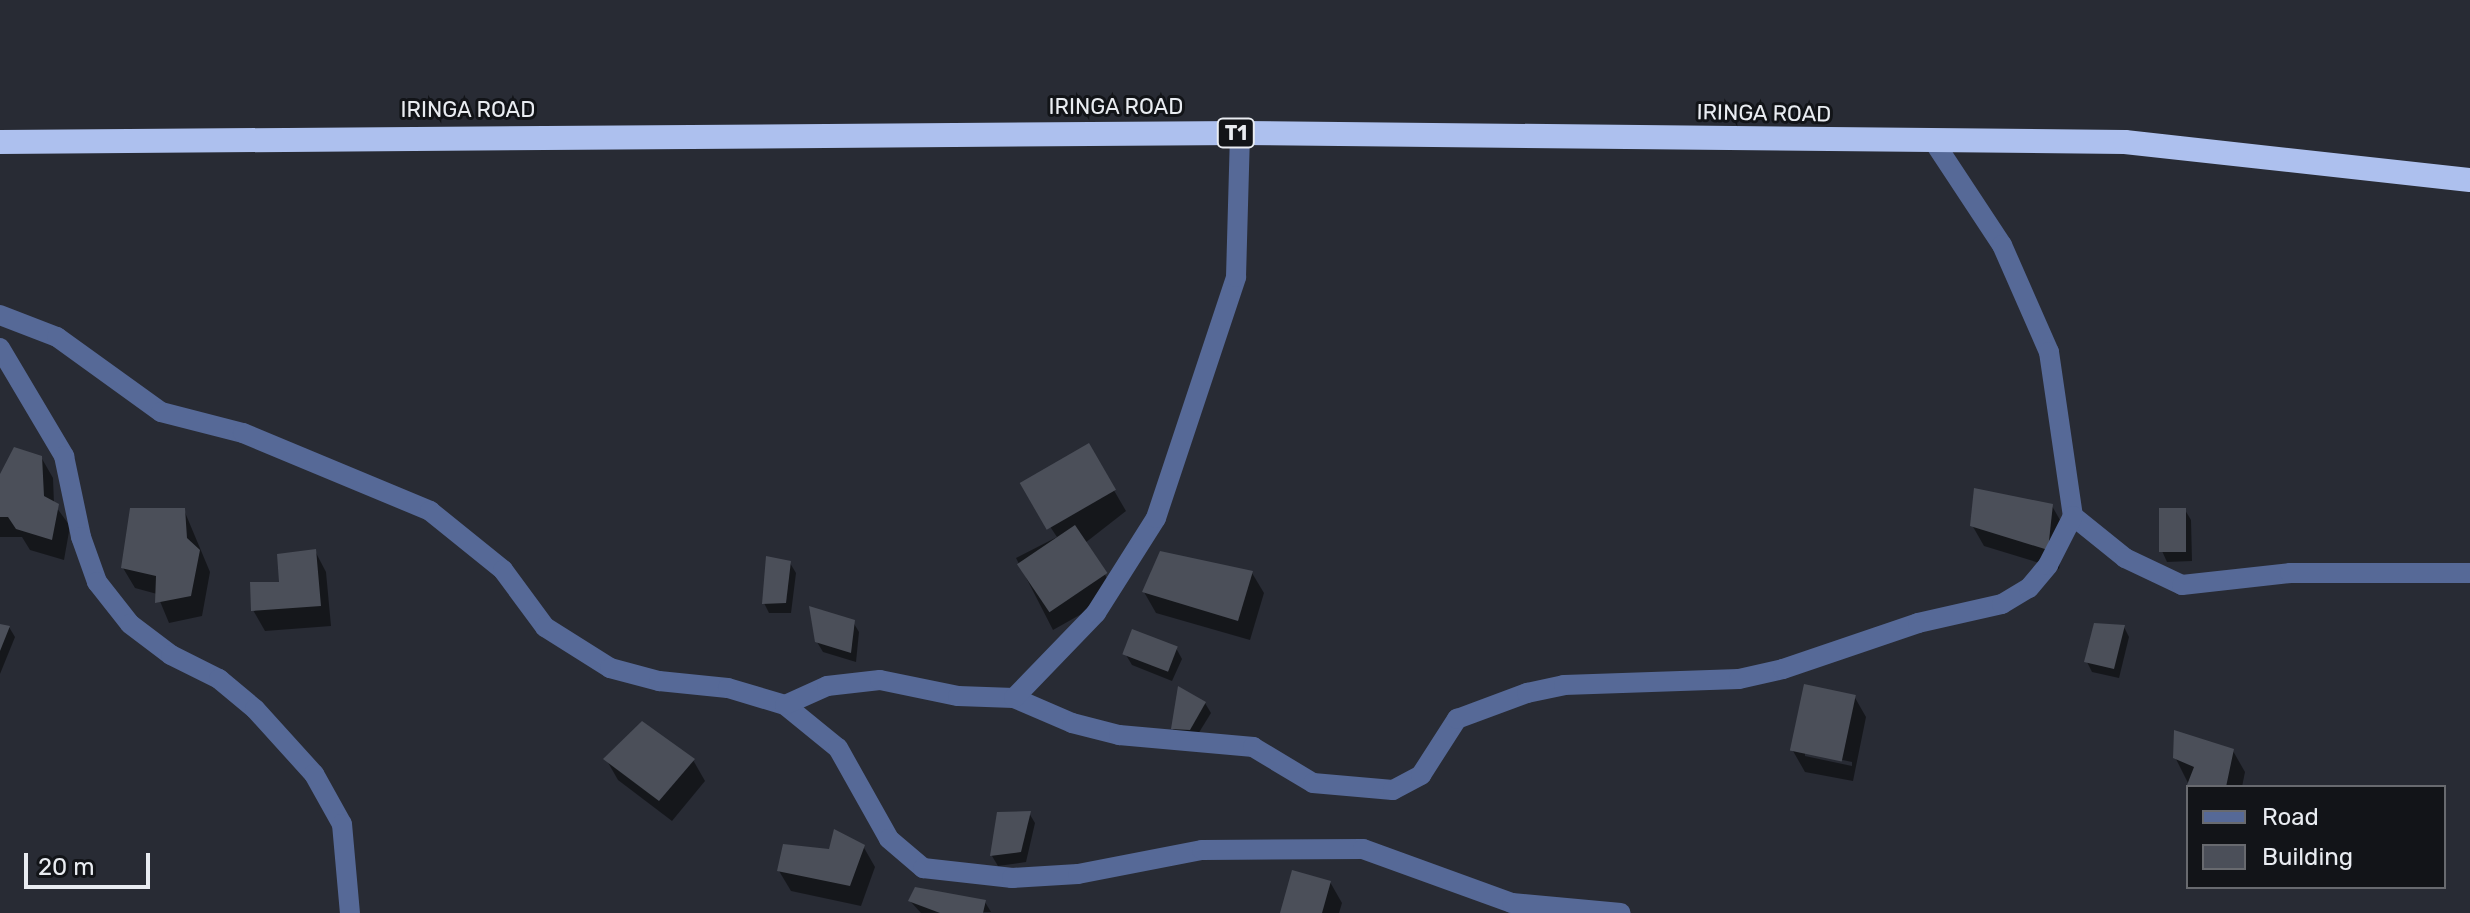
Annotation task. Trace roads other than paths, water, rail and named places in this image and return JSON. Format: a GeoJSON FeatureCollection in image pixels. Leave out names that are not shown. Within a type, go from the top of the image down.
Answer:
{"type":"FeatureCollection","features":[{"type":"Feature","properties":{"kind":"highway","name":"IRINGA ROAD"},"geometry":{"type":"LineString","coordinates":[[0,142],[1240,133],[1932,139],[2125,142],[2470,180]]}},
{"type":"Feature","properties":{"kind":"street"},"geometry":{"type":"LineString","coordinates":[[1014,698],[1096,613],[1162,504],[1236,277],[1240,133]]}},
{"type":"Feature","properties":{"kind":"street"},"geometry":{"type":"LineString","coordinates":[[785,705],[827,686],[880,680],[958,696],[1014,698],[1072,723],[1119,735],[1253,747],[1313,783],[1393,790],[1421,775],[1457,719],[1527,693],[1564,685],[1739,679],[1783,669],[1918,623],[2002,604],[2029,588],[2048,565],[2073,516],[2049,352],[2002,245],[1932,139]]}},
{"type":"Feature","properties":{"kind":"street"},"geometry":{"type":"LineString","coordinates":[[0,315],[57,337],[161,412],[243,433],[430,511],[503,570],[545,627],[610,668],[659,681],[728,688],[785,705],[838,748],[889,839],[923,868],[1012,878],[1078,874],[1202,850],[1363,849],[1512,903],[1621,913]]}},
{"type":"Feature","properties":{"kind":"street"},"geometry":{"type":"LineString","coordinates":[[0,348],[64,456],[81,537],[97,582],[130,624],[171,655],[219,679],[255,709],[314,774],[342,824],[350,913]]}},
{"type":"Feature","properties":{"kind":"street"},"geometry":{"type":"LineString","coordinates":[[2073,516],[2125,558],[2182,585],[2290,573],[2470,573]]}}]}
